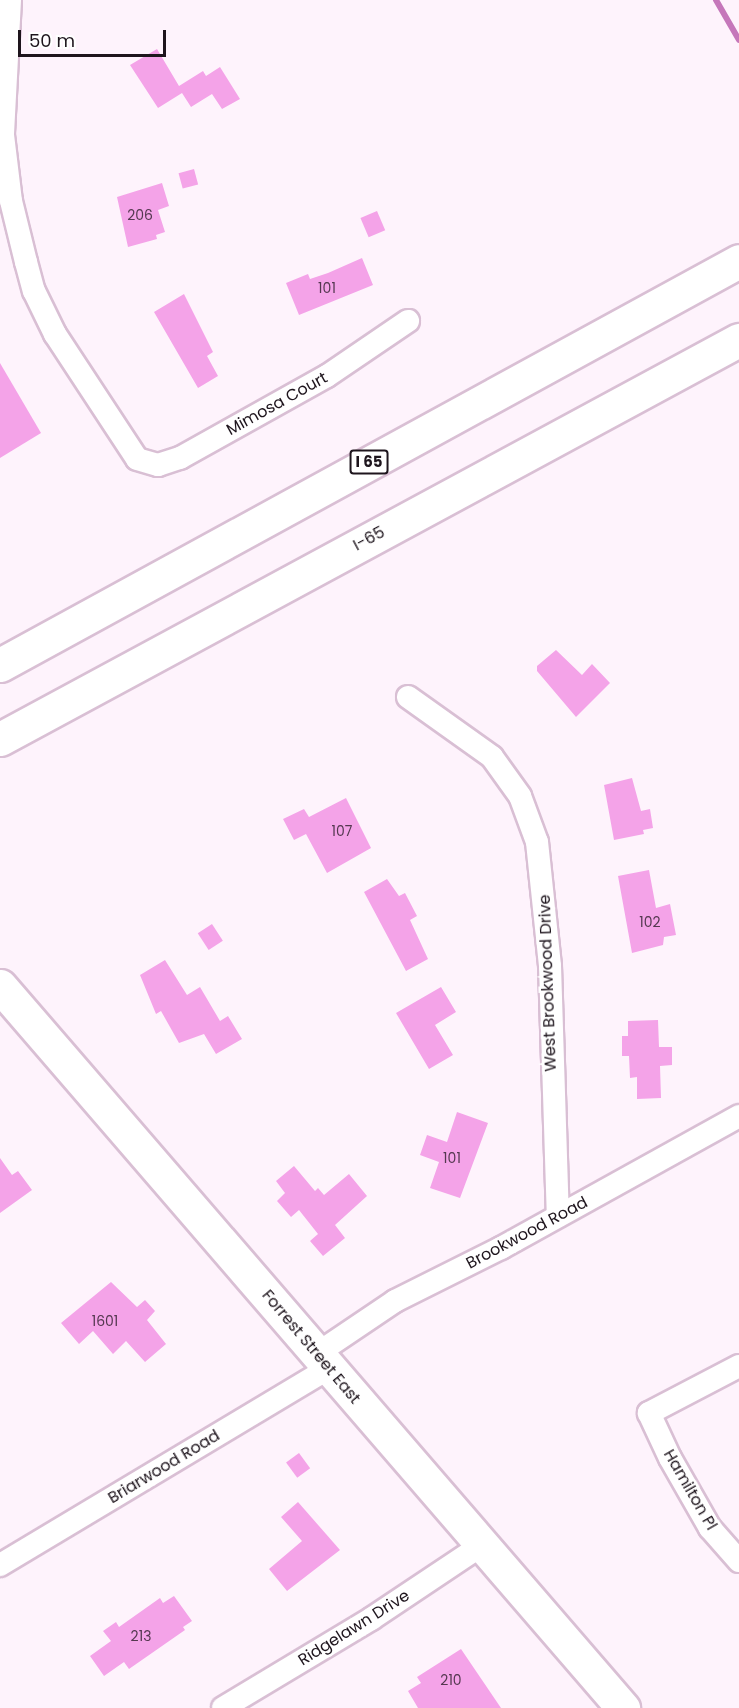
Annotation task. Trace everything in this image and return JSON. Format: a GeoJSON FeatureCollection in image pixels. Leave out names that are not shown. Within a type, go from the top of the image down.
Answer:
{"type":"FeatureCollection","features":[{"type":"Feature","properties":{"kind":"main road","name":"I 65"},"geometry":{"type":"LineString","coordinates":[[0,665],[739,261]]}},
{"type":"Feature","properties":{"kind":"main road","name":"I-65"},"geometry":{"type":"LineString","coordinates":[[0,739],[739,340]]}},
{"type":"Feature","properties":{"kind":"main road","name":"Forrest Street East"},"geometry":{"type":"LineString","coordinates":[[0,986],[623,1708]]}},
{"type":"Feature","properties":{"kind":"street","name":"Mimosa Court"},"geometry":{"type":"LineString","coordinates":[[10,0],[3,135],[11,201],[34,291],[56,334],[137,459],[158,465],[180,458],[327,376],[408,321]]}},
{"type":"Feature","properties":{"kind":"street","name":"West Brookwood Drive"},"geometry":{"type":"LineString","coordinates":[[408,696],[492,757],[520,796],[537,842],[550,966],[558,1216]]}},
{"type":"Feature","properties":{"kind":"street","name":"Brookwood Road"},"geometry":{"type":"LineString","coordinates":[[323,1361],[395,1301],[558,1216],[739,1116]]}},
{"type":"Feature","properties":{"kind":"street","name":"Briarwood Road"},"geometry":{"type":"LineString","coordinates":[[0,1565],[323,1361]]}},
{"type":"Feature","properties":{"kind":"street","name":"Hamilton Pl"},"geometry":{"type":"LineString","coordinates":[[739,1366],[650,1413],[670,1458],[710,1528],[739,1561]]}},
{"type":"Feature","properties":{"kind":"street","name":"Ridgelawn Drive"},"geometry":{"type":"LineString","coordinates":[[223,1708],[371,1619],[482,1545]]}},
{"type":"Feature","properties":{"kind":"building"},"geometry":{"type":"Polygon","coordinates":[[[157,49],[179,86],[203,71],[206,76],[220,67],[240,99],[222,109],[212,94],[191,107],[182,93],[158,108],[130,65],[157,49]]]}},
{"type":"Feature","properties":{"kind":"building"},"geometry":{"type":"Polygon","coordinates":[[[194,169],[198,184],[183,189],[179,173],[194,169]]]}},
{"type":"Feature","properties":{"kind":"building"},"geometry":{"type":"Polygon","coordinates":[[[162,183],[169,206],[158,210],[165,232],[156,235],[157,239],[128,247],[117,197],[162,183]]]}},
{"type":"Feature","properties":{"kind":"building"},"geometry":{"type":"Polygon","coordinates":[[[377,211],[385,230],[369,237],[360,218],[377,211]]]}},
{"type":"Feature","properties":{"kind":"building"},"geometry":{"type":"Polygon","coordinates":[[[362,258],[373,285],[299,315],[286,283],[308,274],[310,279],[362,258]]]}},
{"type":"Feature","properties":{"kind":"building"},"geometry":{"type":"Polygon","coordinates":[[[184,294],[213,352],[207,356],[218,376],[198,388],[154,312],[184,294]]]}},
{"type":"Feature","properties":{"kind":"building"},"geometry":{"type":"Polygon","coordinates":[[[0,363],[41,433],[0,458],[0,363]]]}},
{"type":"Feature","properties":{"kind":"building"},"geometry":{"type":"Polygon","coordinates":[[[556,650],[582,675],[592,664],[610,683],[576,717],[537,671],[537,666],[556,650]]]}},
{"type":"Feature","properties":{"kind":"building"},"geometry":{"type":"Polygon","coordinates":[[[632,778],[641,811],[650,809],[653,828],[643,830],[644,834],[614,840],[604,785],[632,778]]]}},
{"type":"Feature","properties":{"kind":"building"},"geometry":{"type":"Polygon","coordinates":[[[346,798],[371,848],[327,873],[306,834],[294,840],[283,819],[304,809],[309,817],[346,798]]]}},
{"type":"Feature","properties":{"kind":"building"},"geometry":{"type":"Polygon","coordinates":[[[649,870],[656,908],[670,904],[676,935],[664,937],[663,945],[632,953],[618,876],[649,870]]]}},
{"type":"Feature","properties":{"kind":"building"},"geometry":{"type":"Polygon","coordinates":[[[387,879],[399,896],[405,893],[417,916],[410,920],[428,959],[406,971],[364,892],[387,879]]]}},
{"type":"Feature","properties":{"kind":"building"},"geometry":{"type":"Polygon","coordinates":[[[212,924],[223,941],[209,950],[198,933],[212,924]]]}},
{"type":"Feature","properties":{"kind":"building"},"geometry":{"type":"Polygon","coordinates":[[[165,960],[187,995],[200,987],[220,1021],[228,1016],[242,1039],[216,1054],[204,1034],[179,1043],[161,1011],[156,1014],[140,975],[165,960]]]}},
{"type":"Feature","properties":{"kind":"building"},"geometry":{"type":"Polygon","coordinates":[[[441,987],[456,1012],[435,1025],[453,1055],[429,1069],[396,1013],[441,987]]]}},
{"type":"Feature","properties":{"kind":"building"},"geometry":{"type":"Polygon","coordinates":[[[658,1020],[659,1047],[672,1047],[672,1065],[660,1066],[661,1098],[637,1099],[637,1077],[630,1078],[629,1056],[622,1056],[622,1036],[628,1036],[628,1021],[658,1020]]]}},
{"type":"Feature","properties":{"kind":"building"},"geometry":{"type":"Polygon","coordinates":[[[457,1112],[488,1123],[460,1198],[430,1188],[439,1162],[420,1155],[427,1135],[447,1142],[457,1112]]]}},
{"type":"Feature","properties":{"kind":"building"},"geometry":{"type":"Polygon","coordinates":[[[0,1158],[12,1175],[18,1171],[32,1190],[0,1213],[0,1158]]]}},
{"type":"Feature","properties":{"kind":"building"},"geometry":{"type":"Polygon","coordinates":[[[294,1166],[315,1191],[318,1188],[324,1195],[349,1174],[367,1196],[335,1225],[345,1238],[323,1256],[310,1241],[318,1234],[299,1210],[291,1217],[277,1201],[285,1193],[276,1181],[294,1166]]]}},
{"type":"Feature","properties":{"kind":"building"},"geometry":{"type":"Polygon","coordinates":[[[111,1282],[137,1307],[145,1300],[155,1311],[147,1320],[166,1344],[145,1362],[126,1341],[113,1354],[93,1331],[79,1344],[61,1323],[111,1282]]]}},
{"type":"Feature","properties":{"kind":"building"},"geometry":{"type":"Polygon","coordinates":[[[299,1453],[310,1468],[297,1478],[286,1462],[299,1453]]]}},
{"type":"Feature","properties":{"kind":"building"},"geometry":{"type":"Polygon","coordinates":[[[298,1502],[340,1550],[287,1591],[269,1569],[302,1541],[281,1517],[298,1502]]]}},
{"type":"Feature","properties":{"kind":"building"},"geometry":{"type":"Polygon","coordinates":[[[174,1596],[192,1621],[183,1627],[185,1630],[129,1669],[124,1662],[104,1676],[90,1656],[111,1641],[103,1631],[116,1622],[119,1627],[160,1598],[163,1603],[174,1596]]]}},
{"type":"Feature","properties":{"kind":"building"},"geometry":{"type":"Polygon","coordinates":[[[461,1649],[501,1708],[418,1708],[408,1691],[421,1683],[417,1677],[461,1649]]]}},
{"type":"Feature","properties":{"kind":"waterway"},"geometry":{"type":"LineString","coordinates":[[716,0],[739,40]]}}]}
